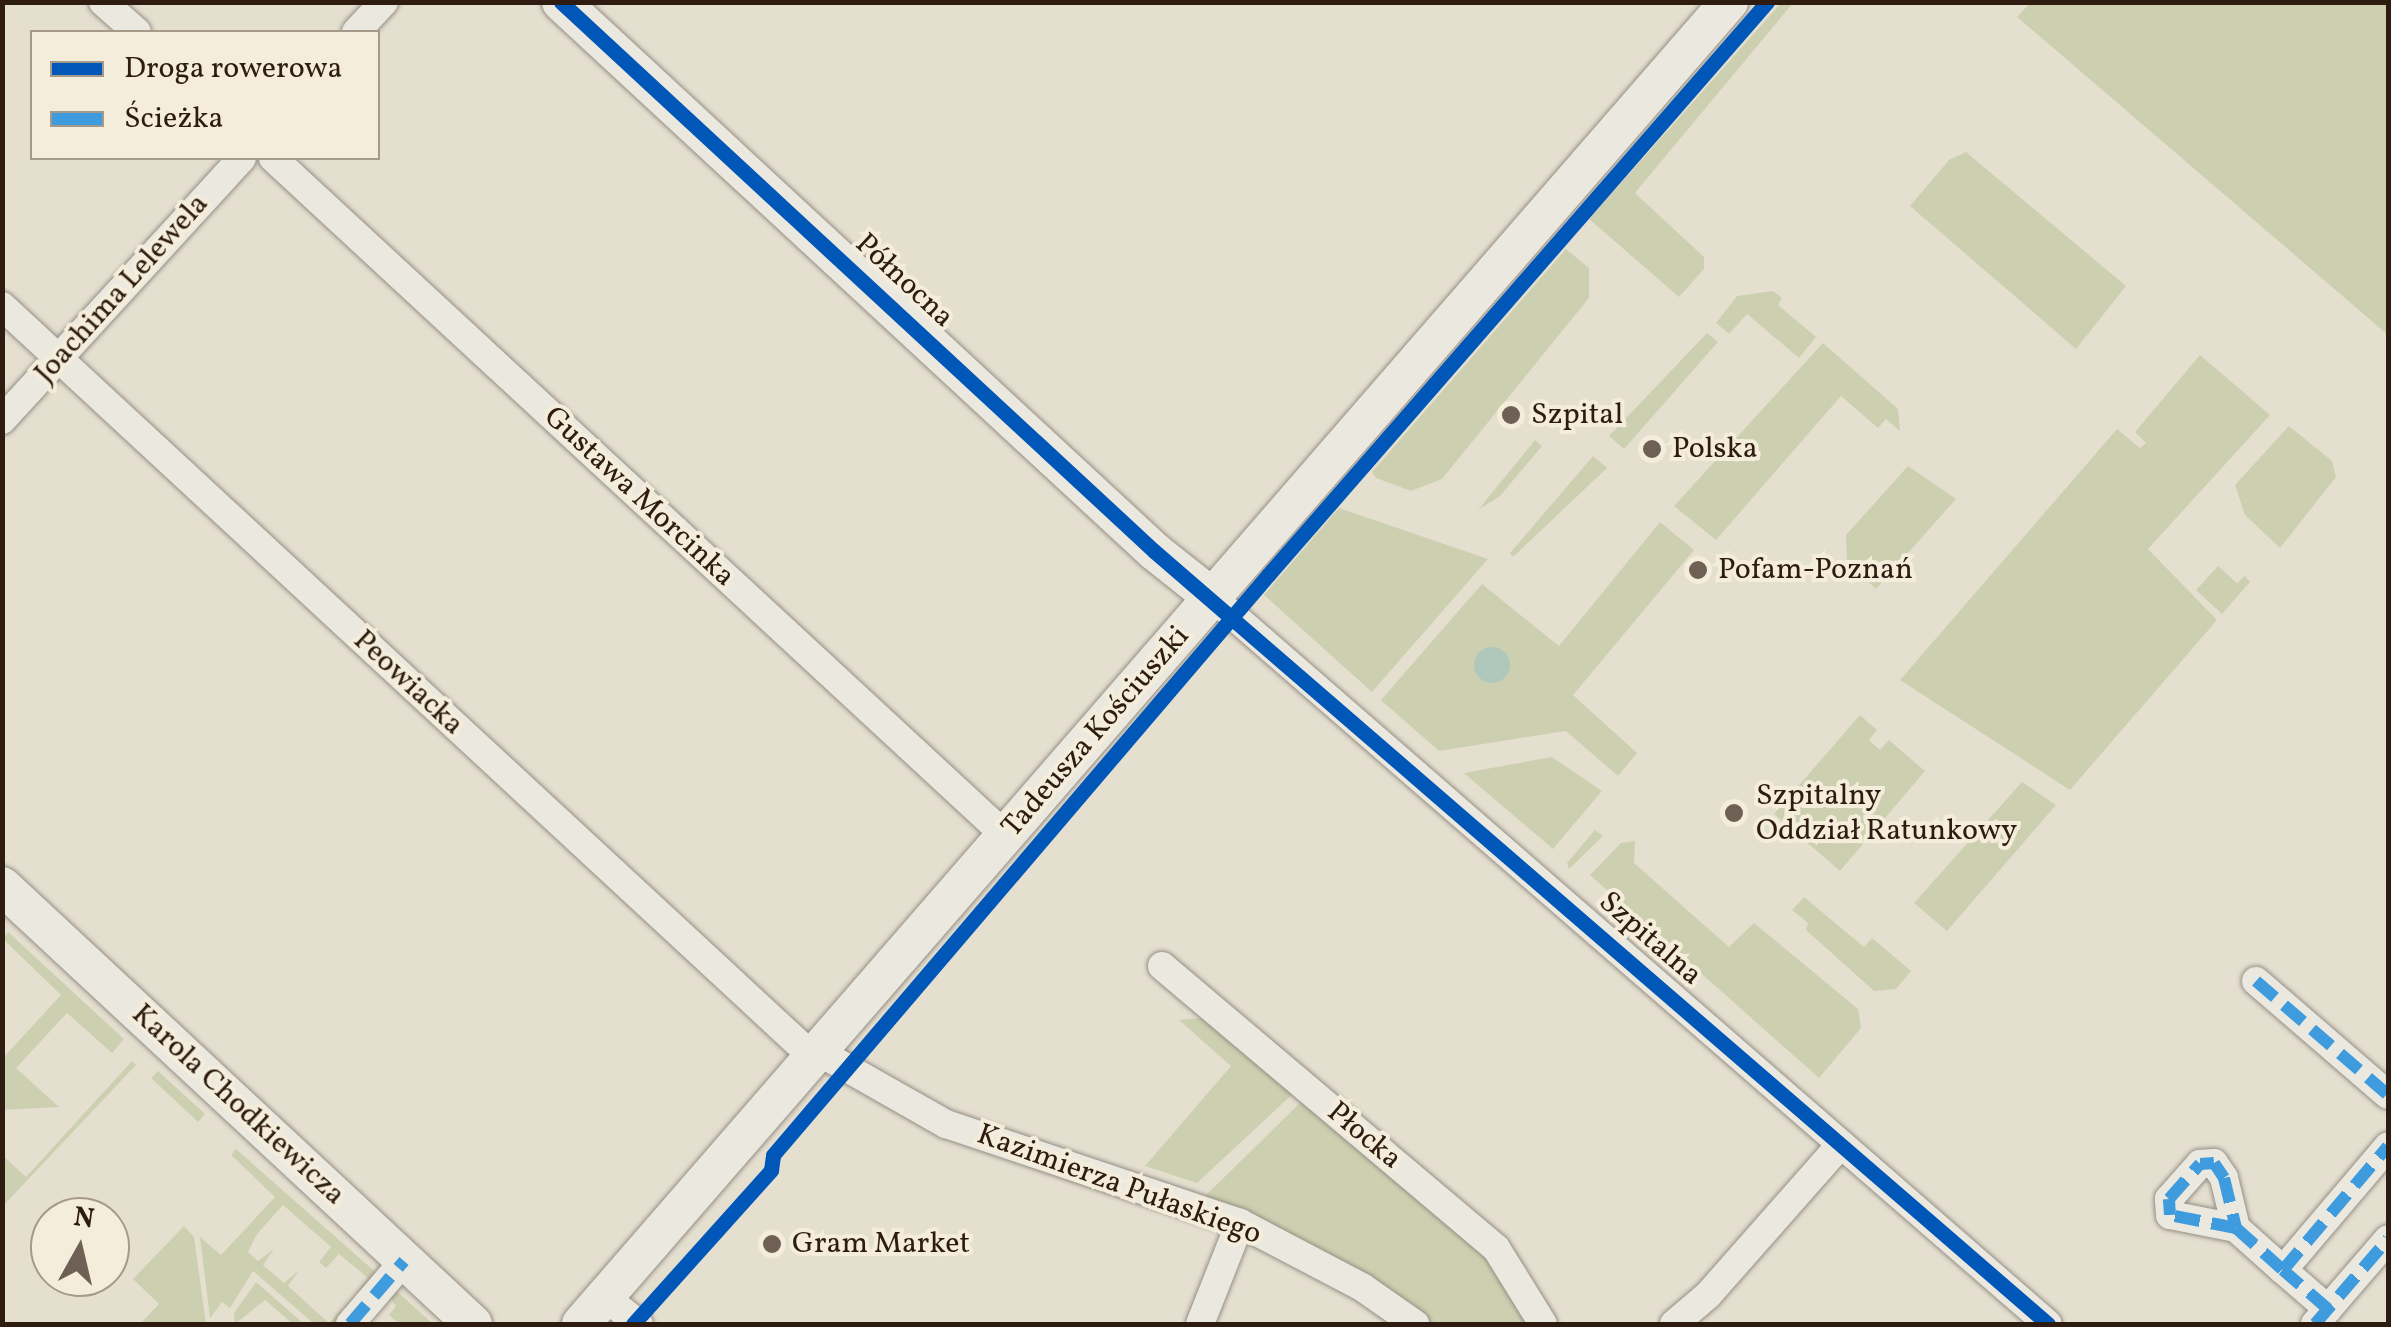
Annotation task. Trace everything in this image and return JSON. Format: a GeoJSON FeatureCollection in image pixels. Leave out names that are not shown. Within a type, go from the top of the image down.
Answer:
{"type":"FeatureCollection","features":[{"type":"Feature","properties":{"kind":"street"},"geometry":{"type":"LineString","coordinates":[[103,2],[135,30]]}},
{"type":"Feature","properties":{"kind":"street"},"geometry":{"type":"LineString","coordinates":[[358,30],[384,2]]}},
{"type":"Feature","properties":{"kind":"street","name":"Północna"},"geometry":{"type":"LineString","coordinates":[[561,2],[1154,552],[1212,598]]}},
{"type":"Feature","properties":{"kind":"street","name":"Tadeusza Kościuszki"},"geometry":{"type":"LineString","coordinates":[[593,1311],[1729,2]]}},
{"type":"Feature","properties":{"kind":"street","name":"Joachima Lelewela"},"geometry":{"type":"LineString","coordinates":[[2,420],[240,160]]}},
{"type":"Feature","properties":{"kind":"street","name":"Gustawa Morcinka"},"geometry":{"type":"LineString","coordinates":[[276,160],[1006,836]]}},
{"type":"Feature","properties":{"kind":"street","name":"Peowiacka"},"geometry":{"type":"LineString","coordinates":[[2,306],[816,1055]]}},
{"type":"Feature","properties":{"kind":"street","name":"Szpitalna"},"geometry":{"type":"LineString","coordinates":[[1212,598],[2048,1324]]}},
{"type":"Feature","properties":{"kind":"street","name":"Karola Chodkiewicza"},"geometry":{"type":"LineString","coordinates":[[2,886],[473,1324]]}},
{"type":"Feature","properties":{"kind":"street","name":"Płocka"},"geometry":{"type":"LineString","coordinates":[[1162,966],[1496,1248],[1543,1324]]}},
{"type":"Feature","properties":{"kind":"street"},"geometry":{"type":"LineString","coordinates":[[2256,980],[2388,1094]]}},
{"type":"Feature","properties":{"kind":"street","name":"Kazimierza Pułaskiego"},"geometry":{"type":"LineString","coordinates":[[816,1055],[946,1124],[1240,1223],[1362,1288],[1415,1324]]}},
{"type":"Feature","properties":{"kind":"street"},"geometry":{"type":"LineString","coordinates":[[1674,1324],[1708,1295],[1841,1144]]}},
{"type":"Feature","properties":{"kind":"street"},"geometry":{"type":"LineString","coordinates":[[2283,1270],[2388,1146]]}},
{"type":"Feature","properties":{"kind":"street"},"geometry":{"type":"LineString","coordinates":[[1200,1324],[1240,1223]]}},
{"type":"Feature","properties":{"kind":"street"},"geometry":{"type":"LineString","coordinates":[[2236,1228],[2283,1270],[2321,1317],[2388,1239]]}},
{"type":"Feature","properties":{"kind":"street"},"geometry":{"type":"LineString","coordinates":[[350,1324],[404,1261]]}},
{"type":"Feature","properties":{"kind":"street"},"geometry":{"type":"LineString","coordinates":[[593,1311],[640,1324]]}},
{"type":"Feature","properties":{"kind":"shaded area"},"geometry":{"type":"Polygon","coordinates":[[[1782,2],[1793,3],[1635,193],[1704,257],[1704,269],[1679,297],[1589,219],[1782,2]]]}},
{"type":"Feature","properties":{"kind":"shaded area"},"geometry":{"type":"Polygon","coordinates":[[[2031,2],[2388,3],[2388,335],[2017,17],[2031,2]]]}},
{"type":"Feature","properties":{"kind":"shaded area"},"geometry":{"type":"Polygon","coordinates":[[[1966,152],[2126,286],[2076,349],[1910,206],[1949,160],[1966,152]]]}},
{"type":"Feature","properties":{"kind":"shaded area"},"geometry":{"type":"Polygon","coordinates":[[[1566,249],[1589,268],[1589,298],[1442,479],[1411,491],[1376,478],[1372,472],[1566,249]]]}},
{"type":"Feature","properties":{"kind":"shaded area"},"geometry":{"type":"Polygon","coordinates":[[[1773,291],[1782,298],[1778,305],[1816,337],[1799,358],[1747,314],[1729,334],[1716,323],[1737,296],[1773,291]]]}},
{"type":"Feature","properties":{"kind":"shaded area"},"geometry":{"type":"Polygon","coordinates":[[[1707,333],[1718,342],[1624,449],[1609,436],[1707,333]]]}},
{"type":"Feature","properties":{"kind":"shaded area"},"geometry":{"type":"Polygon","coordinates":[[[1823,343],[1898,409],[1900,431],[1886,419],[1878,428],[1841,396],[1716,540],[1674,506],[1823,343]]]}},
{"type":"Feature","properties":{"kind":"shaded area"},"geometry":{"type":"Polygon","coordinates":[[[2200,355],[2270,415],[2148,549],[2217,620],[2070,790],[1900,680],[2117,429],[2140,448],[2146,443],[2135,432],[2200,355]]]}},
{"type":"Feature","properties":{"kind":"shaded area"},"geometry":{"type":"Polygon","coordinates":[[[2289,426],[2332,461],[2336,477],[2280,548],[2245,515],[2235,485],[2289,426]]]}},
{"type":"Feature","properties":{"kind":"shaded area"},"geometry":{"type":"Polygon","coordinates":[[[1535,440],[1542,446],[1500,496],[1478,510],[1535,440]]]}},
{"type":"Feature","properties":{"kind":"shaded area"},"geometry":{"type":"Polygon","coordinates":[[[1593,456],[1607,468],[1513,557],[1510,553],[1593,456]]]}},
{"type":"Feature","properties":{"kind":"shaded area"},"geometry":{"type":"Polygon","coordinates":[[[1908,466],[1956,499],[1876,589],[1847,562],[1846,535],[1908,466]]]}},
{"type":"Feature","properties":{"kind":"shaded area"},"geometry":{"type":"Polygon","coordinates":[[[1339,508],[1488,559],[1372,692],[1264,595],[1339,508]]]}},
{"type":"Feature","properties":{"kind":"shaded area"},"geometry":{"type":"Polygon","coordinates":[[[1660,522],[1694,550],[1573,695],[1637,753],[1618,776],[1566,731],[1439,751],[1381,700],[1482,584],[1559,646],[1660,522]]]}},
{"type":"Feature","properties":{"kind":"shaded area"},"geometry":{"type":"Polygon","coordinates":[[[2218,566],[2237,583],[2245,576],[2250,582],[2222,614],[2196,590],[2218,566]]]}},
{"type":"Feature","properties":{"kind":"shaded area"},"geometry":{"type":"Polygon","coordinates":[[[1492,647],[1505,652],[1510,665],[1505,678],[1492,683],[1479,678],[1474,665],[1479,652],[1492,647]]]}},
{"type":"Feature","properties":{"kind":"shaded area"},"geometry":{"type":"Polygon","coordinates":[[[1860,715],[1877,730],[1869,740],[1880,750],[1889,740],[1925,771],[1840,871],[1774,814],[1860,715]]]}},
{"type":"Feature","properties":{"kind":"shaded area"},"geometry":{"type":"Polygon","coordinates":[[[1552,757],[1602,791],[1553,849],[1464,773],[1552,757]]]}},
{"type":"Feature","properties":{"kind":"shaded area"},"geometry":{"type":"Polygon","coordinates":[[[2022,782],[2056,805],[1947,931],[1914,903],[2022,782]]]}},
{"type":"Feature","properties":{"kind":"shaded area"},"geometry":{"type":"Polygon","coordinates":[[[1595,830],[1603,836],[1569,869],[1567,863],[1595,830]]]}},
{"type":"Feature","properties":{"kind":"shaded area"},"geometry":{"type":"Polygon","coordinates":[[[1635,841],[1634,863],[1729,947],[1754,923],[1858,1009],[1861,1028],[1819,1078],[1590,875],[1621,843],[1635,841]]]}},
{"type":"Feature","properties":{"kind":"shaded area"},"geometry":{"type":"Polygon","coordinates":[[[1804,897],[1864,947],[1872,938],[1911,971],[1896,989],[1874,991],[1806,930],[1808,923],[1792,910],[1804,897]]]}},
{"type":"Feature","properties":{"kind":"shaded area"},"geometry":{"type":"Polygon","coordinates":[[[8,932],[124,1039],[112,1053],[67,1013],[16,1068],[59,1107],[3,1110],[3,1058],[61,995],[3,939],[8,932]]]}},
{"type":"Feature","properties":{"kind":"shaded area"},"geometry":{"type":"Polygon","coordinates":[[[1211,1017],[1297,1090],[1197,1183],[1145,1166],[1231,1066],[1179,1020],[1211,1017]]]}},
{"type":"Feature","properties":{"kind":"shaded area"},"geometry":{"type":"Polygon","coordinates":[[[132,1061],[136,1065],[3,1206],[3,1156],[26,1177],[132,1061]]]}},
{"type":"Feature","properties":{"kind":"shaded area"},"geometry":{"type":"Polygon","coordinates":[[[158,1071],[205,1114],[198,1122],[151,1078],[158,1071]]]}},
{"type":"Feature","properties":{"kind":"shaded area"},"geometry":{"type":"Polygon","coordinates":[[[1301,1102],[1316,1114],[1320,1109],[1487,1252],[1531,1324],[1433,1324],[1359,1273],[1203,1198],[1301,1102]]]}},
{"type":"Feature","properties":{"kind":"shaded area"},"geometry":{"type":"Polygon","coordinates":[[[236,1149],[381,1277],[356,1293],[368,1278],[339,1254],[326,1268],[319,1262],[331,1247],[283,1205],[257,1234],[248,1252],[258,1261],[274,1249],[263,1265],[284,1283],[299,1270],[288,1286],[329,1323],[342,1309],[340,1324],[314,1324],[253,1271],[230,1308],[222,1302],[210,1318],[200,1237],[221,1255],[275,1197],[231,1155],[236,1149]]]}},
{"type":"Feature","properties":{"kind":"shaded area"},"geometry":{"type":"Polygon","coordinates":[[[184,1226],[194,1237],[206,1324],[140,1324],[159,1304],[133,1279],[184,1226]]]}},
{"type":"Feature","properties":{"kind":"shaded area"},"geometry":{"type":"Polygon","coordinates":[[[256,1282],[304,1324],[293,1324],[265,1300],[235,1324],[234,1313],[256,1282]]]}},
{"type":"Feature","properties":{"kind":"shaded area"},"geometry":{"type":"Polygon","coordinates":[[[392,1287],[432,1323],[399,1324],[389,1315],[396,1306],[387,1293],[392,1287]]]}},
{"type":"Feature","properties":{"kind":"marked path"},"geometry":{"type":"LineString","coordinates":[[2256,981],[2388,1095]]}},
{"type":"Feature","properties":{"kind":"marked path"},"geometry":{"type":"LineString","coordinates":[[2328,1309],[2283,1270],[2388,1146]]}},
{"type":"Feature","properties":{"kind":"marked path"},"geometry":{"type":"LineString","coordinates":[[2236,1228],[2170,1215],[2169,1199],[2200,1164],[2214,1163],[2224,1178],[2236,1228],[2283,1270]]}},
{"type":"Feature","properties":{"kind":"marked path"},"geometry":{"type":"LineString","coordinates":[[2315,1324],[2388,1239]]}},
{"type":"Feature","properties":{"kind":"marked path"},"geometry":{"type":"LineString","coordinates":[[350,1324],[404,1261]]}},
{"type":"Feature","properties":{"kind":"cycle path"},"geometry":{"type":"LineString","coordinates":[[561,2],[1154,551],[2048,1324]]}},
{"type":"Feature","properties":{"kind":"cycle path"},"geometry":{"type":"LineString","coordinates":[[633,1324],[771,1170],[773,1155],[1268,575],[1767,2]]}},
{"type":"Feature","properties":{"kind":"place","name":"Szpital"},"geometry":{"type":"Point","coordinates":[1511,415]}},
{"type":"Feature","properties":{"kind":"place","name":"Polska"},"geometry":{"type":"Point","coordinates":[1652,449]}},
{"type":"Feature","properties":{"kind":"place","name":"Pofam-Poznań"},"geometry":{"type":"Point","coordinates":[1698,570]}},
{"type":"Feature","properties":{"kind":"place","name":"Szpitalny Oddział Ratunkowy"},"geometry":{"type":"Point","coordinates":[1734,813]}},
{"type":"Feature","properties":{"kind":"place","name":"Gram Market"},"geometry":{"type":"Point","coordinates":[772,1244]}}]}
